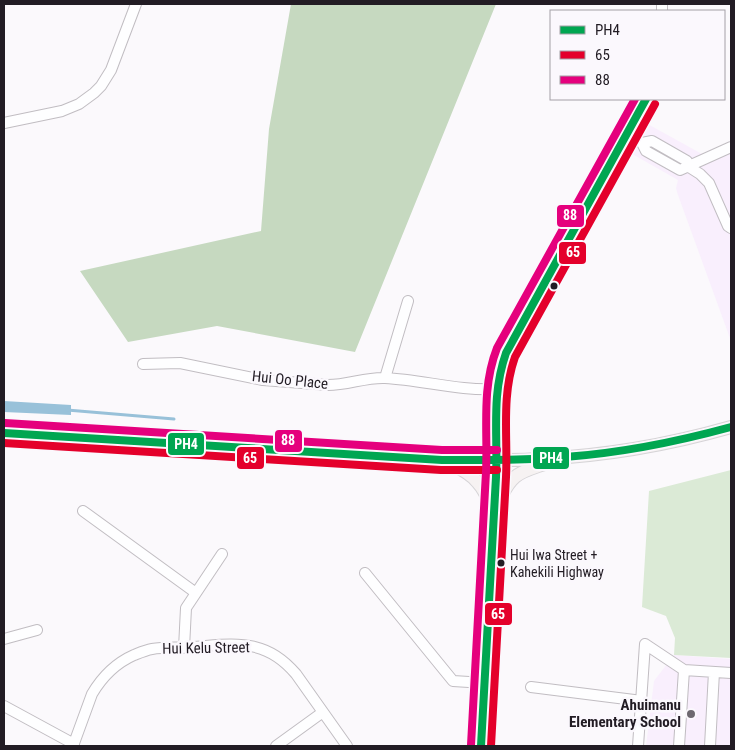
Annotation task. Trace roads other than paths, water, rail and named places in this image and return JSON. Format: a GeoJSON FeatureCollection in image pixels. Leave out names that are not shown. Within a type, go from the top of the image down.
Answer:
{"type":"FeatureCollection","features":[{"type":"Feature","properties":{"kind":"main road"},"geometry":{"type":"LineString","coordinates":[[4,433],[442,460],[537,460],[640,448],[674,442],[731,427]]}},
{"type":"Feature","properties":{"kind":"main road"},"geometry":{"type":"LineString","coordinates":[[494,511],[507,485],[513,478],[559,458]]}},
{"type":"Feature","properties":{"kind":"main road"},"geometry":{"type":"LineString","coordinates":[[442,460],[473,477],[480,484],[494,511]]}},
{"type":"Feature","properties":{"kind":"street"},"geometry":{"type":"LineString","coordinates":[[4,123],[62,111],[79,104],[94,93],[111,70],[136,4]]}},
{"type":"Feature","properties":{"kind":"street"},"geometry":{"type":"LineString","coordinates":[[481,746],[497,460],[496,389],[500,370],[506,353],[645,100]]}},
{"type":"Feature","properties":{"kind":"street"},"geometry":{"type":"LineString","coordinates":[[627,134],[642,143],[652,141],[687,161],[688,167]]}},
{"type":"Feature","properties":{"kind":"street"},"geometry":{"type":"LineString","coordinates":[[688,167],[731,146]]}},
{"type":"Feature","properties":{"kind":"street"},"geometry":{"type":"LineString","coordinates":[[688,167],[700,174],[709,183],[726,222],[731,228]]}},
{"type":"Feature","properties":{"kind":"street"},"geometry":{"type":"LineString","coordinates":[[385,378],[408,302]]}},
{"type":"Feature","properties":{"kind":"street","name":"Hui Oo Place"},"geometry":{"type":"LineString","coordinates":[[143,364],[180,363],[263,380],[328,385],[385,378],[476,389],[496,389]]}},
{"type":"Feature","properties":{"kind":"street"},"geometry":{"type":"LineString","coordinates":[[83,511],[196,593]]}},
{"type":"Feature","properties":{"kind":"street"},"geometry":{"type":"LineString","coordinates":[[184,648],[185,611],[187,605],[222,554]]}},
{"type":"Feature","properties":{"kind":"street"},"geometry":{"type":"LineString","coordinates":[[365,574],[453,681],[484,684]]}},
{"type":"Feature","properties":{"kind":"street"},"geometry":{"type":"LineString","coordinates":[[4,639],[38,630]]}},
{"type":"Feature","properties":{"kind":"street"},"geometry":{"type":"LineString","coordinates":[[638,746],[645,644],[684,670],[731,673]]}},
{"type":"Feature","properties":{"kind":"street","name":"Hui Kelu Street"},"geometry":{"type":"LineString","coordinates":[[73,745],[92,694],[102,679],[124,660],[151,649],[240,645],[265,650],[289,666],[347,746]]}},
{"type":"Feature","properties":{"kind":"street"},"geometry":{"type":"LineString","coordinates":[[679,746],[684,670]]}},
{"type":"Feature","properties":{"kind":"street"},"geometry":{"type":"LineString","coordinates":[[710,746],[714,672]]}},
{"type":"Feature","properties":{"kind":"street"},"geometry":{"type":"LineString","coordinates":[[531,687],[642,701]]}},
{"type":"Feature","properties":{"kind":"street"},"geometry":{"type":"LineString","coordinates":[[4,706],[73,745]]}},
{"type":"Feature","properties":{"kind":"street"},"geometry":{"type":"LineString","coordinates":[[276,746],[323,712]]}},
{"type":"Feature","properties":{"kind":"water"},"geometry":{"type":"Polygon","coordinates":[[[4,401],[71,405],[71,415],[4,412],[4,401]]]}},
{"type":"Feature","properties":{"kind":"waterway"},"geometry":{"type":"LineString","coordinates":[[67,410],[174,419]]}},
{"type":"Feature","properties":{"kind":"place","name":"Hui Iwa Street + Kahekili Highway"},"geometry":{"type":"Point","coordinates":[501,563]}},
{"type":"Feature","properties":{"kind":"place","name":"Ahuimanu Elementary School"},"geometry":{"type":"Point","coordinates":[691,714]}}]}
